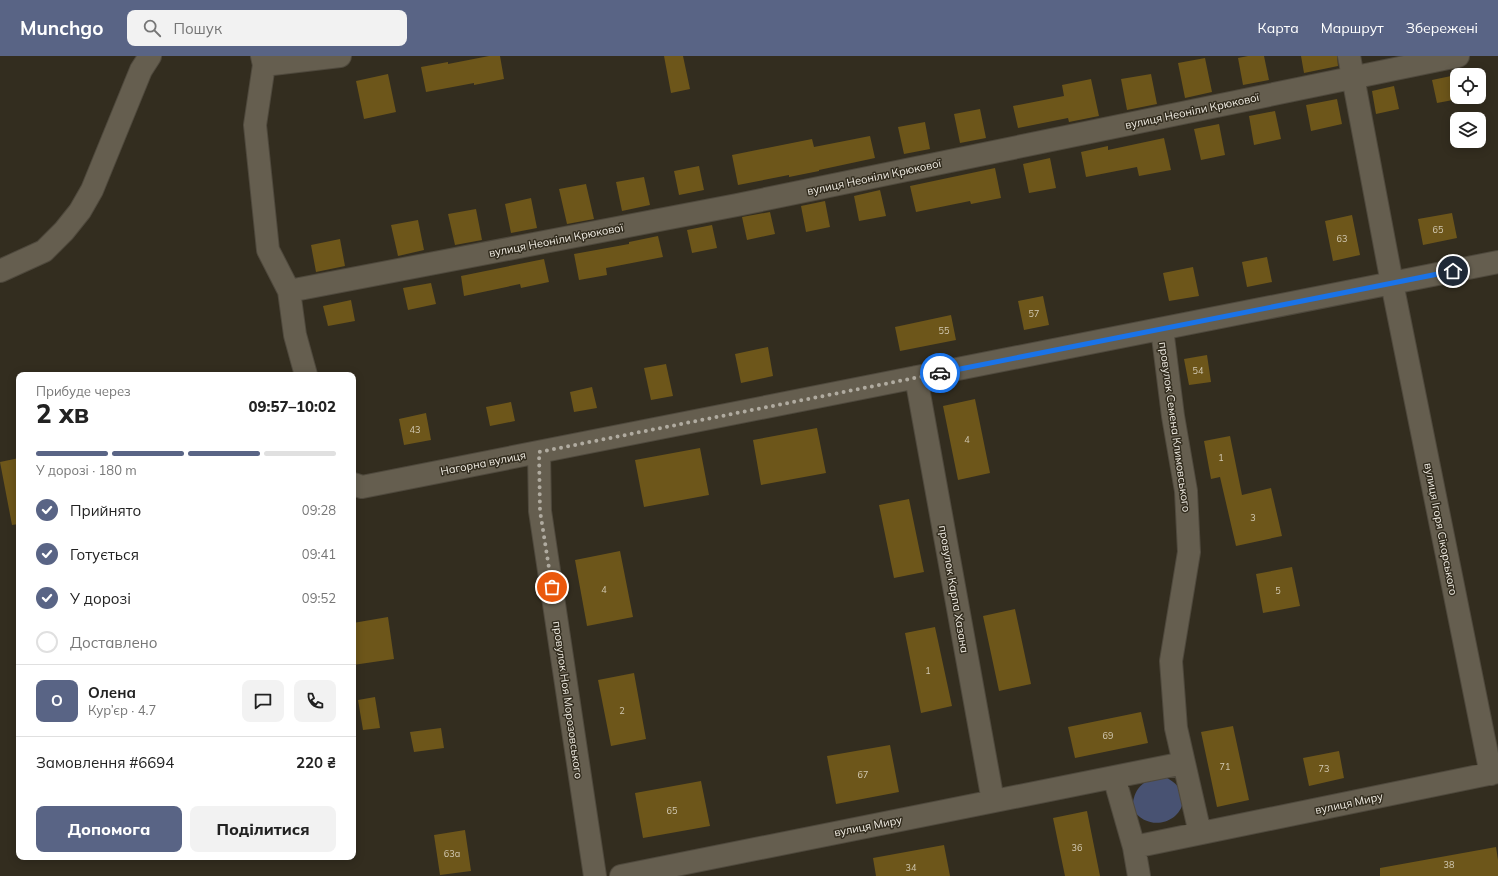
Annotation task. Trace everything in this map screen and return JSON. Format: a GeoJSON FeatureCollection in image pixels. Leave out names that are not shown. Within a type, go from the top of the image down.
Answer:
{"type":"FeatureCollection","features":[{"type":"Feature","properties":{"kind":"street"},"geometry":{"type":"LineString","coordinates":[[0,271],[44,251],[64,231],[80,211],[92,190],[141,70],[150,56]]}},
{"type":"Feature","properties":{"kind":"street"},"geometry":{"type":"LineString","coordinates":[[305,372],[295,335],[289,291],[268,250],[255,126],[263,60],[340,56]]}},
{"type":"Feature","properties":{"kind":"street","name":"вулиця Ігоря Сікорського"},"geometry":{"type":"LineString","coordinates":[[1349,56],[1392,283],[1494,773]]}},
{"type":"Feature","properties":{"kind":"street","name":"вулиця Неоніли Крюкової"},"geometry":{"type":"LineString","coordinates":[[289,291],[737,205],[1458,56]]}},
{"type":"Feature","properties":{"kind":"street","name":"Нагорна вулиця"},"geometry":{"type":"LineString","coordinates":[[357,486],[539,452],[1498,262]]}},
{"type":"Feature","properties":{"kind":"street","name":"провулок Семена Климовського"},"geometry":{"type":"LineString","coordinates":[[1162,329],[1173,416],[1186,491],[1188,529],[1189,552],[1171,661],[1176,728],[1184,763]]}},
{"type":"Feature","properties":{"kind":"street","name":"провулок Карпа Хазана"},"geometry":{"type":"LineString","coordinates":[[916,377],[993,801]]}},
{"type":"Feature","properties":{"kind":"street","name":"провулок Ноя Морозовського"},"geometry":{"type":"LineString","coordinates":[[539,452],[540,511],[595,876]]}},
{"type":"Feature","properties":{"kind":"street"},"geometry":{"type":"LineString","coordinates":[[1184,763],[1200,833]]}},
{"type":"Feature","properties":{"kind":"street","name":"вулиця Миру"},"geometry":{"type":"LineString","coordinates":[[621,876],[1184,763]]}},
{"type":"Feature","properties":{"kind":"street","name":"вулиця Миру"},"geometry":{"type":"LineString","coordinates":[[1134,847],[1494,773]]}},
{"type":"Feature","properties":{"kind":"street"},"geometry":{"type":"LineString","coordinates":[[1114,777],[1134,847],[1139,876]]}},
{"type":"Feature","properties":{"kind":"shaded area"},"geometry":{"type":"Polygon","coordinates":[[[1161,775],[1176,784],[1182,795],[1182,805],[1176,814],[1167,821],[1156,823],[1143,819],[1132,809],[1135,796],[1140,787],[1148,780],[1161,775]]]}},
{"type":"Feature","properties":{"kind":"building"},"geometry":{"type":"Polygon","coordinates":[[[489,56],[500,56],[504,79],[426,92],[421,67],[448,62],[448,64],[489,56]]]}},
{"type":"Feature","properties":{"kind":"building"},"geometry":{"type":"Polygon","coordinates":[[[664,56],[683,56],[690,89],[671,93],[664,56]]]}},
{"type":"Feature","properties":{"kind":"building"},"geometry":{"type":"Polygon","coordinates":[[[1248,56],[1264,56],[1269,80],[1243,85],[1238,58],[1248,56]]]}},
{"type":"Feature","properties":{"kind":"building"},"geometry":{"type":"Polygon","coordinates":[[[1301,56],[1337,56],[1338,66],[1304,73],[1301,56]]]}},
{"type":"Feature","properties":{"kind":"building"},"geometry":{"type":"Polygon","coordinates":[[[1205,58],[1212,92],[1185,98],[1178,63],[1205,58]]]}},
{"type":"Feature","properties":{"kind":"building"},"geometry":{"type":"Polygon","coordinates":[[[388,74],[396,112],[364,119],[356,81],[388,74]]]}},
{"type":"Feature","properties":{"kind":"building"},"geometry":{"type":"Polygon","coordinates":[[[1151,74],[1157,104],[1127,110],[1121,79],[1151,74]]]}},
{"type":"Feature","properties":{"kind":"building"},"geometry":{"type":"Polygon","coordinates":[[[1450,76],[1450,101],[1437,103],[1432,80],[1450,76]]]}},
{"type":"Feature","properties":{"kind":"building"},"geometry":{"type":"Polygon","coordinates":[[[1091,79],[1099,116],[1069,122],[1068,118],[1018,128],[1013,106],[1064,96],[1062,85],[1091,79]]]}},
{"type":"Feature","properties":{"kind":"building"},"geometry":{"type":"Polygon","coordinates":[[[1394,86],[1399,109],[1376,114],[1372,91],[1394,86]]]}},
{"type":"Feature","properties":{"kind":"building"},"geometry":{"type":"Polygon","coordinates":[[[1337,99],[1342,124],[1311,131],[1306,105],[1337,99]]]}},
{"type":"Feature","properties":{"kind":"building"},"geometry":{"type":"Polygon","coordinates":[[[980,109],[986,138],[960,143],[954,114],[980,109]]]}},
{"type":"Feature","properties":{"kind":"building"},"geometry":{"type":"Polygon","coordinates":[[[1275,111],[1281,139],[1254,145],[1249,116],[1275,111]]]}},
{"type":"Feature","properties":{"kind":"building"},"geometry":{"type":"Polygon","coordinates":[[[925,122],[930,149],[904,154],[898,127],[925,122]]]}},
{"type":"Feature","properties":{"kind":"building"},"geometry":{"type":"Polygon","coordinates":[[[1219,124],[1225,155],[1201,160],[1194,129],[1219,124]]]}},
{"type":"Feature","properties":{"kind":"building"},"geometry":{"type":"Polygon","coordinates":[[[870,136],[875,158],[789,177],[789,175],[738,185],[732,155],[812,139],[814,147],[870,136]]]}},
{"type":"Feature","properties":{"kind":"building"},"geometry":{"type":"Polygon","coordinates":[[[1164,138],[1171,170],[1139,176],[1137,167],[1086,177],[1081,152],[1108,146],[1108,150],[1164,138]]]}},
{"type":"Feature","properties":{"kind":"building"},"geometry":{"type":"Polygon","coordinates":[[[1050,158],[1056,188],[1029,193],[1023,164],[1050,158]]]}},
{"type":"Feature","properties":{"kind":"building"},"geometry":{"type":"Polygon","coordinates":[[[699,166],[704,190],[679,195],[674,171],[699,166]]]}},
{"type":"Feature","properties":{"kind":"building"},"geometry":{"type":"Polygon","coordinates":[[[995,168],[1001,198],[971,204],[970,201],[916,212],[910,186],[995,168]]]}},
{"type":"Feature","properties":{"kind":"building"},"geometry":{"type":"Polygon","coordinates":[[[644,177],[650,205],[622,211],[616,182],[644,177]]]}},
{"type":"Feature","properties":{"kind":"building"},"geometry":{"type":"Polygon","coordinates":[[[586,184],[594,219],[567,224],[559,189],[586,184]]]}},
{"type":"Feature","properties":{"kind":"building"},"geometry":{"type":"Polygon","coordinates":[[[880,190],[886,216],[859,221],[854,196],[880,190]]]}},
{"type":"Feature","properties":{"kind":"building"},"geometry":{"type":"Polygon","coordinates":[[[531,198],[537,228],[511,233],[505,204],[531,198]]]}},
{"type":"Feature","properties":{"kind":"building"},"geometry":{"type":"Polygon","coordinates":[[[825,201],[830,227],[806,232],[801,206],[825,201]]]}},
{"type":"Feature","properties":{"kind":"building"},"geometry":{"type":"Polygon","coordinates":[[[476,209],[482,240],[455,245],[448,214],[476,209]]]}},
{"type":"Feature","properties":{"kind":"building"},"geometry":{"type":"Polygon","coordinates":[[[770,212],[775,234],[747,240],[742,217],[770,212]]]}},
{"type":"Feature","properties":{"kind":"building"},"geometry":{"type":"Polygon","coordinates":[[[1452,213],[1457,238],[1423,245],[1418,219],[1452,213]]]}},
{"type":"Feature","properties":{"kind":"building"},"geometry":{"type":"Polygon","coordinates":[[[1352,215],[1360,255],[1333,261],[1325,221],[1352,215]]]}},
{"type":"Feature","properties":{"kind":"building"},"geometry":{"type":"Polygon","coordinates":[[[418,220],[424,250],[398,256],[391,225],[418,220]]]}},
{"type":"Feature","properties":{"kind":"building"},"geometry":{"type":"Polygon","coordinates":[[[712,225],[717,248],[692,253],[687,230],[712,225]]]}},
{"type":"Feature","properties":{"kind":"building"},"geometry":{"type":"Polygon","coordinates":[[[658,236],[663,257],[606,268],[607,275],[579,280],[574,254],[629,244],[629,242],[658,236]]]}},
{"type":"Feature","properties":{"kind":"building"},"geometry":{"type":"Polygon","coordinates":[[[340,239],[345,266],[316,272],[311,245],[340,239]]]}},
{"type":"Feature","properties":{"kind":"building"},"geometry":{"type":"Polygon","coordinates":[[[1267,257],[1272,282],[1247,287],[1242,262],[1267,257]]]}},
{"type":"Feature","properties":{"kind":"building"},"geometry":{"type":"Polygon","coordinates":[[[544,259],[549,282],[521,288],[520,284],[464,296],[461,276],[544,259]]]}},
{"type":"Feature","properties":{"kind":"building"},"geometry":{"type":"Polygon","coordinates":[[[1193,267],[1199,296],[1169,301],[1163,273],[1193,267]]]}},
{"type":"Feature","properties":{"kind":"building"},"geometry":{"type":"Polygon","coordinates":[[[431,283],[436,304],[408,310],[403,288],[431,283]]]}},
{"type":"Feature","properties":{"kind":"building"},"geometry":{"type":"Polygon","coordinates":[[[1043,296],[1049,325],[1024,330],[1018,301],[1043,296]]]}},
{"type":"Feature","properties":{"kind":"building"},"geometry":{"type":"Polygon","coordinates":[[[351,300],[355,321],[328,326],[323,306],[351,300]]]}},
{"type":"Feature","properties":{"kind":"building"},"geometry":{"type":"Polygon","coordinates":[[[951,315],[956,340],[900,351],[895,327],[951,315]]]}},
{"type":"Feature","properties":{"kind":"building"},"geometry":{"type":"Polygon","coordinates":[[[768,347],[773,376],[741,383],[735,354],[768,347]]]}},
{"type":"Feature","properties":{"kind":"building"},"geometry":{"type":"Polygon","coordinates":[[[1207,355],[1211,382],[1189,385],[1184,359],[1207,355]]]}},
{"type":"Feature","properties":{"kind":"building"},"geometry":{"type":"Polygon","coordinates":[[[666,364],[673,396],[651,400],[644,368],[666,364]]]}},
{"type":"Feature","properties":{"kind":"building"},"geometry":{"type":"Polygon","coordinates":[[[592,387],[597,408],[574,412],[570,392],[592,387]]]}},
{"type":"Feature","properties":{"kind":"building"},"geometry":{"type":"Polygon","coordinates":[[[975,399],[990,473],[958,480],[943,406],[975,399]]]}},
{"type":"Feature","properties":{"kind":"building"},"geometry":{"type":"Polygon","coordinates":[[[511,402],[515,421],[490,426],[486,407],[511,402]]]}},
{"type":"Feature","properties":{"kind":"building"},"geometry":{"type":"Polygon","coordinates":[[[426,413],[431,440],[404,445],[399,419],[426,413]]]}},
{"type":"Feature","properties":{"kind":"building"},"geometry":{"type":"Polygon","coordinates":[[[817,428],[826,473],[761,485],[753,440],[817,428]]]}},
{"type":"Feature","properties":{"kind":"building"},"geometry":{"type":"Polygon","coordinates":[[[1230,436],[1242,495],[1271,488],[1282,536],[1236,546],[1220,477],[1211,479],[1204,441],[1230,436]]]}},
{"type":"Feature","properties":{"kind":"building"},"geometry":{"type":"Polygon","coordinates":[[[700,448],[709,495],[644,507],[635,460],[700,448]]]}},
{"type":"Feature","properties":{"kind":"building"},"geometry":{"type":"Polygon","coordinates":[[[16,459],[16,524],[12,525],[0,462],[16,459]]]}},
{"type":"Feature","properties":{"kind":"building"},"geometry":{"type":"Polygon","coordinates":[[[909,499],[924,572],[894,578],[879,505],[909,499]]]}},
{"type":"Feature","properties":{"kind":"building"},"geometry":{"type":"Polygon","coordinates":[[[620,551],[633,617],[587,626],[575,560],[620,551]]]}},
{"type":"Feature","properties":{"kind":"building"},"geometry":{"type":"Polygon","coordinates":[[[1292,567],[1300,606],[1263,613],[1256,574],[1292,567]]]}},
{"type":"Feature","properties":{"kind":"building"},"geometry":{"type":"Polygon","coordinates":[[[1015,609],[1031,684],[999,691],[983,616],[1015,609]]]}},
{"type":"Feature","properties":{"kind":"building"},"geometry":{"type":"Polygon","coordinates":[[[388,617],[394,659],[356,665],[356,622],[388,617]]]}},
{"type":"Feature","properties":{"kind":"building"},"geometry":{"type":"Polygon","coordinates":[[[935,627],[952,706],[921,713],[905,633],[935,627]]]}},
{"type":"Feature","properties":{"kind":"building"},"geometry":{"type":"Polygon","coordinates":[[[634,673],[646,739],[611,746],[598,680],[634,673]]]}},
{"type":"Feature","properties":{"kind":"building"},"geometry":{"type":"Polygon","coordinates":[[[375,697],[380,728],[363,730],[358,700],[375,697]]]}},
{"type":"Feature","properties":{"kind":"building"},"geometry":{"type":"Polygon","coordinates":[[[1141,712],[1148,743],[1075,758],[1068,727],[1141,712]]]}},
{"type":"Feature","properties":{"kind":"building"},"geometry":{"type":"Polygon","coordinates":[[[1233,726],[1249,800],[1217,807],[1201,732],[1233,726]]]}},
{"type":"Feature","properties":{"kind":"building"},"geometry":{"type":"Polygon","coordinates":[[[441,728],[444,748],[414,752],[410,732],[441,728]]]}},
{"type":"Feature","properties":{"kind":"building"},"geometry":{"type":"Polygon","coordinates":[[[890,745],[899,792],[836,804],[827,756],[890,745]]]}},
{"type":"Feature","properties":{"kind":"building"},"geometry":{"type":"Polygon","coordinates":[[[1339,751],[1344,778],[1309,786],[1303,758],[1339,751]]]}},
{"type":"Feature","properties":{"kind":"building"},"geometry":{"type":"Polygon","coordinates":[[[701,781],[710,826],[643,838],[635,793],[701,781]]]}},
{"type":"Feature","properties":{"kind":"building"},"geometry":{"type":"Polygon","coordinates":[[[1087,811],[1100,876],[1065,876],[1053,818],[1087,811]]]}},
{"type":"Feature","properties":{"kind":"building"},"geometry":{"type":"Polygon","coordinates":[[[465,830],[471,871],[440,875],[434,835],[465,830]]]}},
{"type":"Feature","properties":{"kind":"building"},"geometry":{"type":"Polygon","coordinates":[[[944,845],[950,876],[876,876],[873,858],[944,845]]]}},
{"type":"Feature","properties":{"kind":"building"},"geometry":{"type":"Polygon","coordinates":[[[1496,847],[1498,876],[1380,876],[1380,868],[1496,847]]]}},
{"type":"Feature","properties":{"kind":"way so far"},"geometry":{"type":"LineString","coordinates":[[552,587],[540,511],[539,452],[940,373]]}},
{"type":"Feature","properties":{"kind":"route"},"geometry":{"type":"LineString","coordinates":[[940,373],[1453,271]]}}]}
